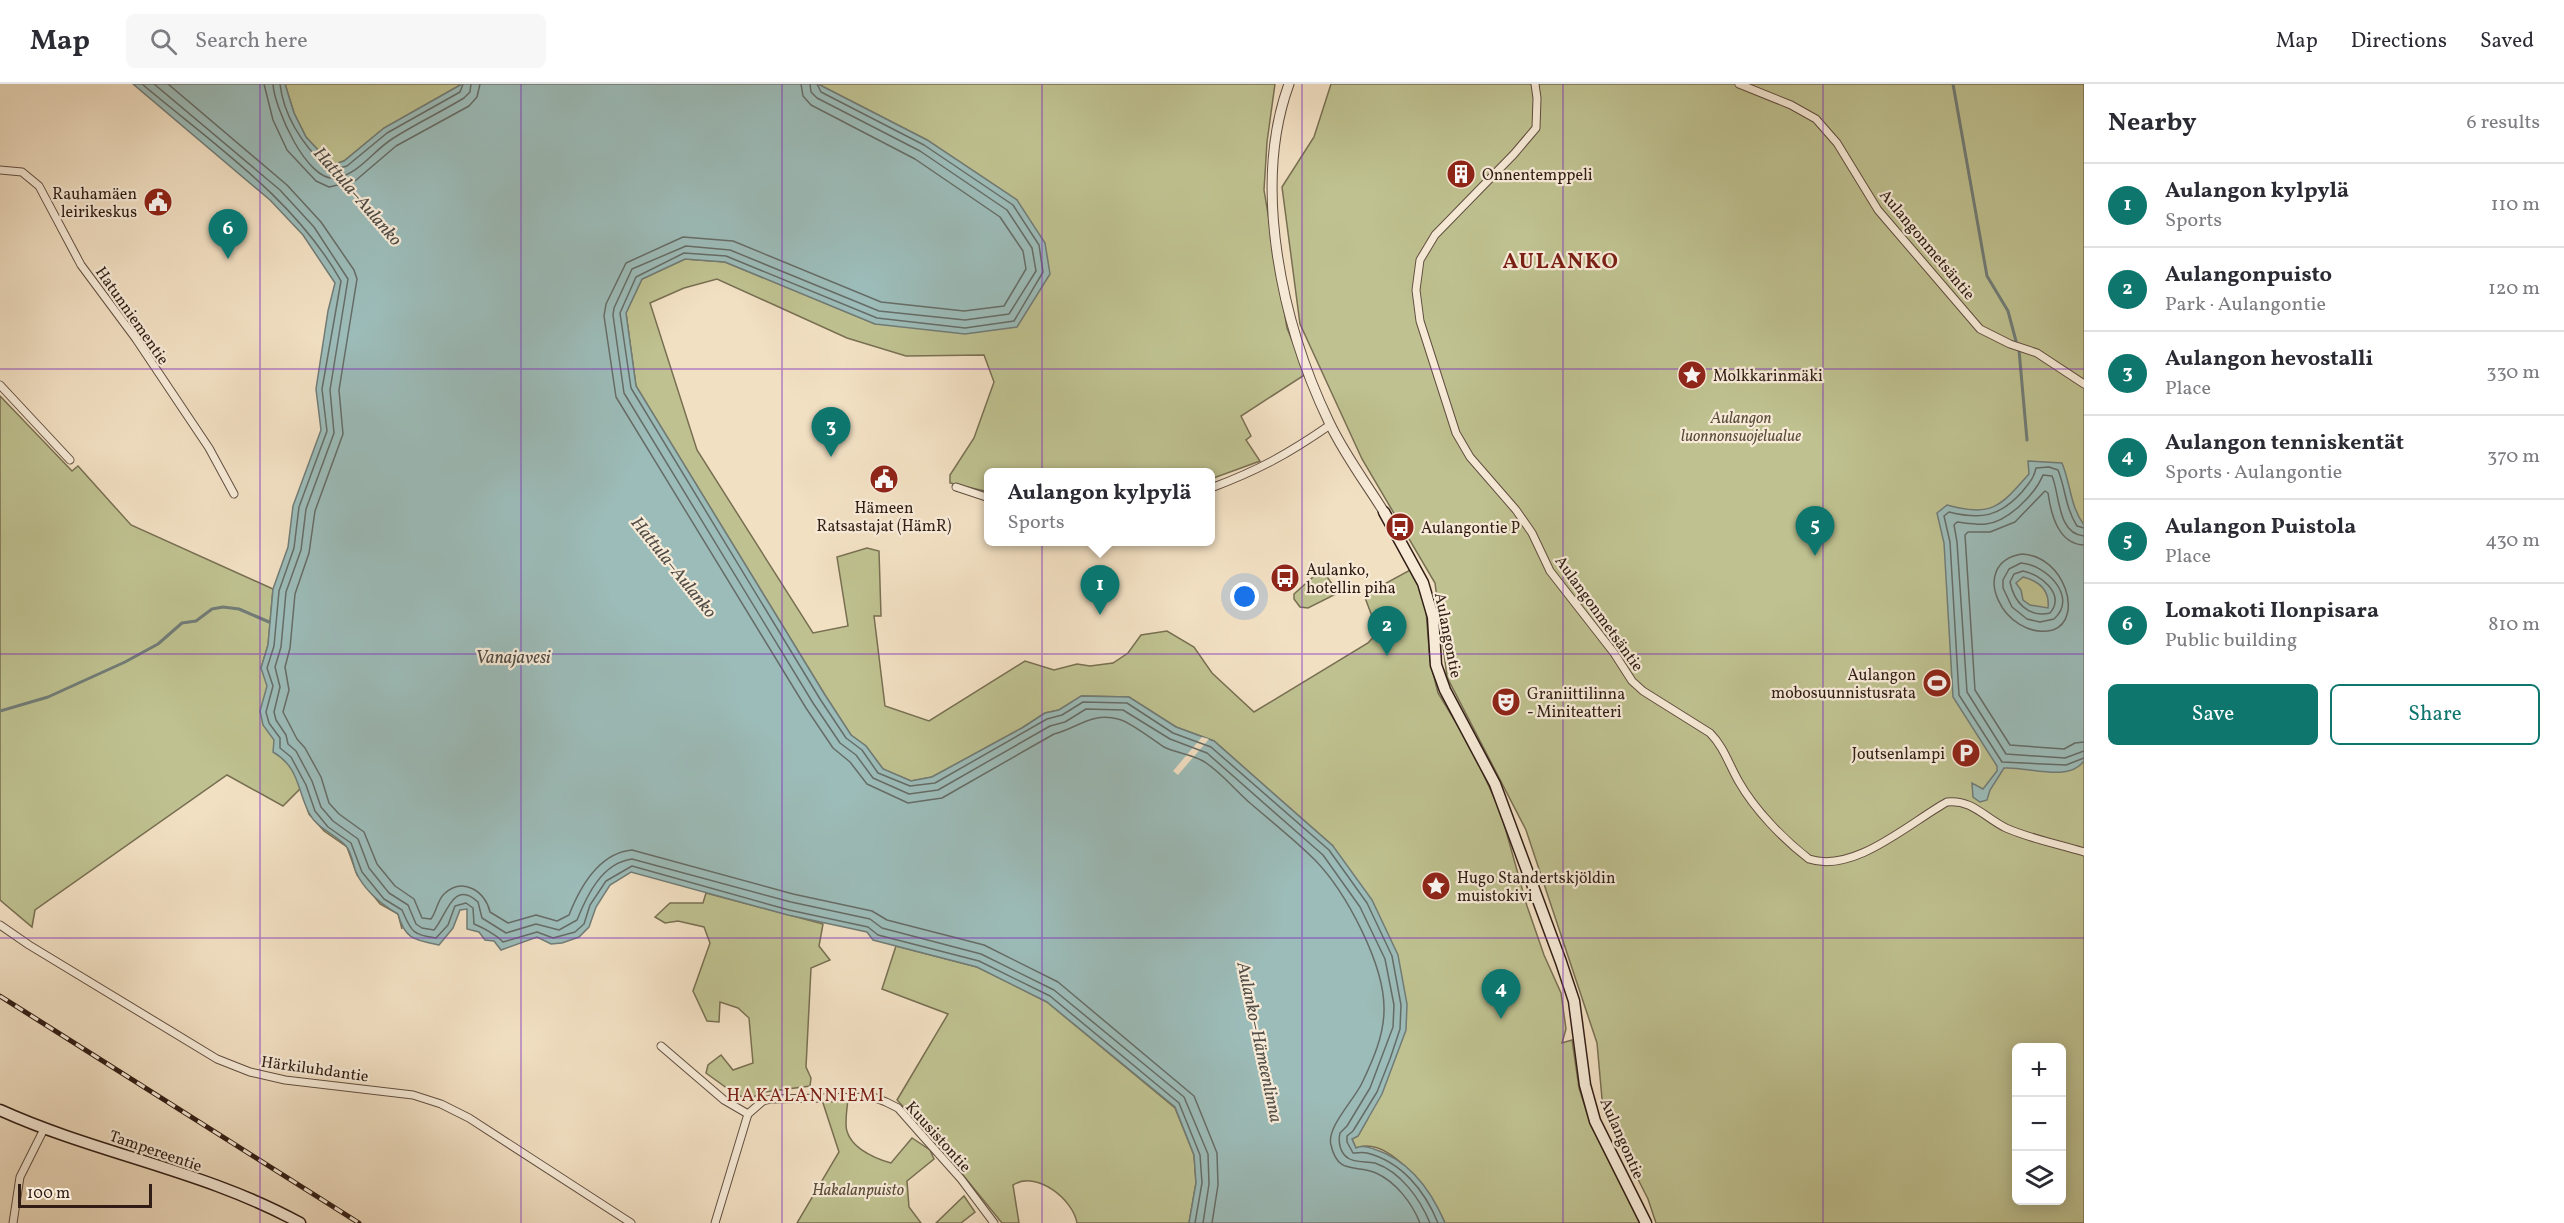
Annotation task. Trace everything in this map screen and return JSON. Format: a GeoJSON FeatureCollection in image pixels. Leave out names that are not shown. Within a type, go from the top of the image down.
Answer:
{"type":"FeatureCollection","features":[{"type":"Feature","properties":{"kind":"main road","name":"Aulangontie"},"geometry":{"type":"LineString","coordinates":[[1384,512],[1423,583],[1433,617],[1436,664],[1445,690],[1495,784],[1561,962],[1574,1001],[1585,1085],[1595,1121],[1646,1223]]}},
{"type":"Feature","properties":{"kind":"main road","name":"Tampereentie"},"geometry":{"type":"LineString","coordinates":[[0,1110],[44,1129],[237,1193],[300,1223]]}},
{"type":"Feature","properties":{"kind":"street","name":"Aulangontie"},"geometry":{"type":"LineString","coordinates":[[1289,84],[1278,124],[1273,175],[1275,224],[1281,269],[1296,340],[1307,373],[1330,425],[1384,512]]}},
{"type":"Feature","properties":{"kind":"street","name":"Aulangonmetsäntie"},"geometry":{"type":"LineString","coordinates":[[1535,84],[1536,128],[1514,154],[1435,235],[1420,260],[1416,290],[1420,321],[1456,433],[1470,457],[1516,510],[1532,533],[1550,571],[1614,653],[1632,681],[1643,691],[1710,733],[1718,741],[1751,800],[1809,859],[1820,863],[1852,856],[1884,842],[1947,802],[1957,801],[1974,807],[2005,827],[2084,852]]}},
{"type":"Feature","properties":{"kind":"street","name":"Aulangonmetsäntie"},"geometry":{"type":"LineString","coordinates":[[1739,84],[1791,105],[1816,119],[1837,143],[1878,210],[1980,329],[2010,344],[2037,353],[2084,384]]}},
{"type":"Feature","properties":{"kind":"street","name":"Hatunniementie"},"geometry":{"type":"LineString","coordinates":[[0,170],[22,172],[39,186],[81,265],[136,339],[208,448],[234,494]]}},
{"type":"Feature","properties":{"kind":"street"},"geometry":{"type":"LineString","coordinates":[[0,386],[70,460]]}},
{"type":"Feature","properties":{"kind":"street"},"geometry":{"type":"LineString","coordinates":[[1215,486],[1261,469],[1330,425]]}},
{"type":"Feature","properties":{"kind":"street"},"geometry":{"type":"LineString","coordinates":[[956,487],[984,496]]}},
{"type":"Feature","properties":{"kind":"street","name":"Härkiluhdantie"},"geometry":{"type":"LineString","coordinates":[[0,925],[217,1059],[250,1072],[285,1080],[394,1092],[441,1104],[469,1118],[631,1223]]}},
{"type":"Feature","properties":{"kind":"street"},"geometry":{"type":"LineString","coordinates":[[661,1046],[724,1100],[748,1114],[715,1223]]}},
{"type":"Feature","properties":{"kind":"street","name":"Kuusistontie"},"geometry":{"type":"LineString","coordinates":[[748,1114],[763,1101],[771,1099],[873,1097],[886,1102],[898,1108],[961,1179],[994,1223]]}},
{"type":"Feature","properties":{"kind":"street"},"geometry":{"type":"LineString","coordinates":[[13,1223],[20,1177],[44,1129]]}},
{"type":"Feature","properties":{"kind":"green space"},"geometry":{"type":"Polygon","coordinates":[[[285,84],[462,84],[384,128],[344,161],[332,165],[306,137],[294,113],[285,84]]]}},
{"type":"Feature","properties":{"kind":"green space"},"geometry":{"type":"Polygon","coordinates":[[[818,84],[1275,84],[1267,142],[1264,190],[1287,328],[1306,374],[1241,416],[1251,436],[1246,440],[1260,461],[1215,478],[1215,468],[984,468],[984,491],[950,483],[950,475],[974,438],[994,382],[984,355],[906,356],[847,338],[717,279],[684,288],[650,303],[697,450],[813,633],[848,626],[837,557],[867,548],[879,551],[881,616],[874,616],[885,706],[929,721],[1025,661],[1054,670],[1077,664],[1090,666],[1113,663],[1128,653],[1141,635],[1167,631],[1194,647],[1212,673],[1254,712],[1368,643],[1378,632],[1364,595],[1412,569],[1419,583],[1426,611],[1430,661],[1438,693],[1472,749],[1501,813],[1527,906],[1544,955],[1561,993],[1566,1029],[1562,1043],[1572,1040],[1579,1088],[1591,1125],[1640,1223],[1445,1223],[1421,1184],[1396,1159],[1383,1150],[1369,1146],[1356,1148],[1352,1139],[1358,1136],[1368,1118],[1333,846],[1214,741],[1176,727],[1129,697],[1082,696],[1059,710],[1045,713],[932,777],[911,781],[883,769],[866,746],[851,735],[636,386],[626,313],[642,279],[685,259],[725,262],[875,324],[1017,200],[927,140],[818,84]]]}},
{"type":"Feature","properties":{"kind":"green space","name":"Aulangon luonnonsuojelualue"},"geometry":{"type":"Polygon","coordinates":[[[1331,84],[2084,84],[2084,1223],[1656,1223],[1648,1199],[1603,1110],[1597,1043],[1526,830],[1447,677],[1435,583],[1362,459],[1300,324],[1282,187],[1314,137],[1331,84]]]}},
{"type":"Feature","properties":{"kind":"green space"},"geometry":{"type":"Polygon","coordinates":[[[0,396],[72,471],[78,466],[131,525],[273,589],[268,645],[261,668],[394,851],[402,929],[398,914],[380,904],[357,875],[347,847],[324,831],[309,814],[301,788],[283,806],[227,775],[35,910],[32,927],[0,900],[0,396]]]}},
{"type":"Feature","properties":{"kind":"green space"},"geometry":{"type":"Polygon","coordinates":[[[1322,569],[1338,593],[1308,608],[1300,607],[1294,599],[1294,594],[1322,569]]]}},
{"type":"Feature","properties":{"kind":"green space"},"geometry":{"type":"Polygon","coordinates":[[[706,893],[823,924],[819,946],[830,960],[811,968],[806,1067],[811,1078],[810,1086],[765,1092],[748,1099],[735,1094],[706,1073],[708,1065],[721,1055],[733,1070],[753,1063],[749,1018],[738,1008],[720,1002],[719,1022],[707,1021],[693,991],[710,943],[704,927],[678,921],[665,923],[655,917],[670,903],[703,903],[706,893]]]}},
{"type":"Feature","properties":{"kind":"green space"},"geometry":{"type":"Polygon","coordinates":[[[896,946],[977,967],[1047,1002],[1175,1108],[1194,1155],[1196,1183],[1189,1223],[1077,1223],[1069,1205],[1052,1189],[1032,1181],[1022,1181],[1013,1185],[1019,1223],[1002,1223],[932,1137],[897,1100],[948,1014],[882,989],[896,946]]]}},
{"type":"Feature","properties":{"kind":"green space","name":"Hakalanpuisto"},"geometry":{"type":"Polygon","coordinates":[[[822,1100],[848,1100],[846,1124],[850,1139],[855,1145],[876,1158],[891,1163],[912,1138],[930,1150],[934,1159],[907,1181],[909,1207],[921,1223],[797,1223],[839,1152],[822,1100]]]}},
{"type":"Feature","properties":{"kind":"green space","name":"Hakalanpuisto"},"geometry":{"type":"Polygon","coordinates":[[[964,1196],[975,1212],[961,1223],[936,1223],[964,1196]]]}},
{"type":"Feature","properties":{"kind":"water","name":"Vanajavesi"},"geometry":{"type":"Polygon","coordinates":[[[133,84],[285,84],[294,113],[306,137],[332,165],[344,161],[384,128],[462,84],[818,84],[927,140],[1017,200],[1045,243],[1050,274],[1017,327],[965,334],[875,324],[725,262],[685,259],[642,279],[626,313],[636,386],[825,695],[851,735],[866,746],[883,769],[911,781],[932,777],[1045,713],[1059,710],[1081,696],[1129,697],[1176,727],[1214,741],[1333,846],[1372,900],[1398,955],[1407,1004],[1406,1030],[1382,1094],[1358,1136],[1352,1139],[1356,1148],[1362,1146],[1387,1154],[1408,1169],[1426,1188],[1445,1223],[1189,1223],[1196,1183],[1194,1155],[1175,1107],[1047,1002],[977,967],[873,940],[867,932],[788,915],[631,872],[610,885],[596,907],[589,927],[579,937],[562,943],[551,944],[537,937],[501,950],[494,941],[485,940],[479,932],[467,929],[467,909],[460,910],[453,928],[439,945],[417,940],[407,933],[398,914],[368,891],[356,872],[346,846],[322,828],[309,813],[293,772],[282,758],[273,752],[274,740],[263,725],[260,711],[267,686],[261,668],[268,645],[273,589],[288,547],[293,506],[321,430],[316,389],[328,311],[335,283],[303,235],[270,200],[133,84]]]}},
{"type":"Feature","properties":{"kind":"water","name":"Joutsenlampi"},"geometry":{"type":"Polygon","coordinates":[[[2028,461],[2062,463],[2073,503],[2084,525],[2084,761],[2077,768],[2058,772],[2004,768],[1990,790],[1987,800],[1980,802],[1973,797],[1972,783],[1983,789],[1997,771],[1997,766],[1953,697],[1944,543],[1937,513],[1947,505],[1975,510],[1994,506],[2010,494],[2029,474],[2028,461]],[[2023,577],[2016,583],[2021,590],[2023,600],[2030,605],[2048,608],[2045,591],[2023,577]]]}},
{"type":"Feature","properties":{"kind":"pier"},"geometry":{"type":"Polygon","coordinates":[[[1202,737],[1209,739],[1178,775],[1173,771],[1202,737]]]}},
{"type":"Feature","properties":{"kind":"waterway"},"geometry":{"type":"LineString","coordinates":[[1953,84],[1987,276],[2008,311],[2016,341]]}},
{"type":"Feature","properties":{"kind":"waterway"},"geometry":{"type":"LineString","coordinates":[[2019,350],[2027,440]]}},
{"type":"Feature","properties":{"kind":"waterway"},"geometry":{"type":"LineString","coordinates":[[0,711],[48,697],[125,662],[158,644],[182,623],[196,621],[212,609],[223,607],[239,609],[269,622]]}},
{"type":"Feature","properties":{"kind":"railway"},"geometry":{"type":"LineString","coordinates":[[0,996],[359,1223]]}},
{"type":"Feature","properties":{"kind":"place","name":"Onnentemppeli"},"geometry":{"type":"Point","coordinates":[1461,174]}},
{"type":"Feature","properties":{"kind":"place","name":"Rauhamäen leirikeskus"},"geometry":{"type":"Point","coordinates":[158,202]}},
{"type":"Feature","properties":{"kind":"place","name":"Lomakoti Ilonpisara"},"geometry":{"type":"Point","coordinates":[228,259]}},
{"type":"Feature","properties":{"kind":"place","name":"Molkkarinmäki"},"geometry":{"type":"Point","coordinates":[1692,375]}},
{"type":"Feature","properties":{"kind":"place","name":"Aulangon hevostalli"},"geometry":{"type":"Point","coordinates":[831,457]}},
{"type":"Feature","properties":{"kind":"place","name":"Hämeen Ratsastajat (HämR)"},"geometry":{"type":"Point","coordinates":[884,479]}},
{"type":"Feature","properties":{"kind":"place","name":"Aulangontie P"},"geometry":{"type":"Point","coordinates":[1400,527]}},
{"type":"Feature","properties":{"kind":"place","name":"Aulangon Puistola"},"geometry":{"type":"Point","coordinates":[1815,556]}},
{"type":"Feature","properties":{"kind":"place","name":"Aulanko, hotellin piha"},"geometry":{"type":"Point","coordinates":[1285,578]}},
{"type":"Feature","properties":{"kind":"place","name":"Aulangon kylpylä"},"geometry":{"type":"Point","coordinates":[1100,615]}},
{"type":"Feature","properties":{"kind":"place","name":"Aulangonpuisto"},"geometry":{"type":"Point","coordinates":[1387,656]}},
{"type":"Feature","properties":{"kind":"place","name":"Aulangon mobosuunnistusrata"},"geometry":{"type":"Point","coordinates":[1937,683]}},
{"type":"Feature","properties":{"kind":"place","name":"Graniittilinna - Miniteatteri"},"geometry":{"type":"Point","coordinates":[1506,702]}},
{"type":"Feature","properties":{"kind":"place","name":"Joutsenlampi"},"geometry":{"type":"Point","coordinates":[1966,753]}},
{"type":"Feature","properties":{"kind":"place","name":"Hugo Standertskjöldin muistokivi"},"geometry":{"type":"Point","coordinates":[1436,886]}},
{"type":"Feature","properties":{"kind":"place","name":"Aulangon tenniskentät"},"geometry":{"type":"Point","coordinates":[1501,1019]}},
{"type":"Feature","properties":{"kind":"district","name":"AULANKO"},"geometry":{"type":"Point","coordinates":[1561,260]}},
{"type":"Feature","properties":{"kind":"district","name":"HAKALANNIEMI"},"geometry":{"type":"Point","coordinates":[806,1095]}},
{"type":"Feature","properties":{"kind":"water label","name":"Hattula–Aulanko"},"geometry":{"type":"Point","coordinates":[358,196]}},
{"type":"Feature","properties":{"kind":"water label","name":"Hattula–Aulanko"},"geometry":{"type":"Point","coordinates":[674,567]}},
{"type":"Feature","properties":{"kind":"water label","name":"Aulanko–Hämeenlinna"},"geometry":{"type":"Point","coordinates":[1260,1042]}}]}
